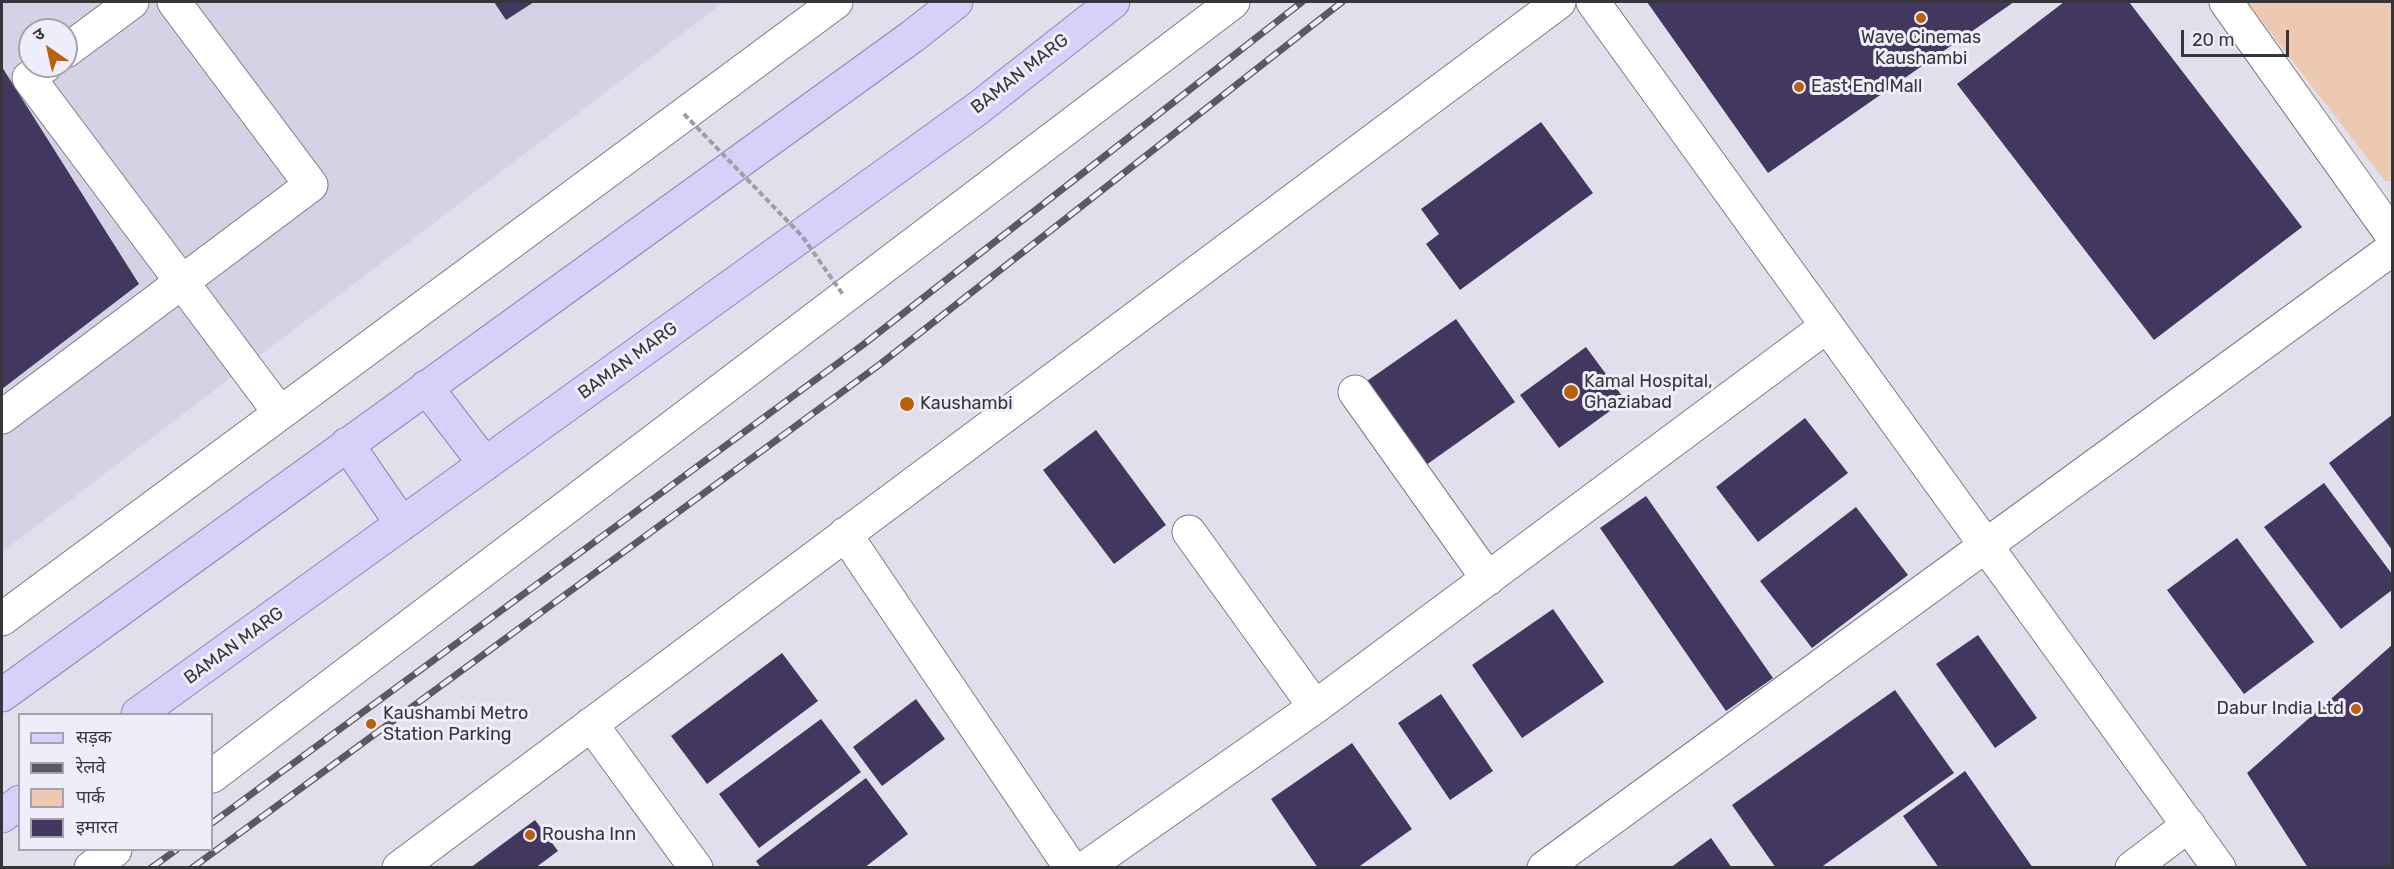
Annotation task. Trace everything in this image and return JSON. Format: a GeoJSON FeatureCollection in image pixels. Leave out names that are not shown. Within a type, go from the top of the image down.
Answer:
{"type":"FeatureCollection","features":[{"type":"Feature","properties":{"kind":"main road"},"geometry":{"type":"LineString","coordinates":[[2,695],[956,2]]}},
{"type":"Feature","properties":{"kind":"main road","name":"BAMAN MARG"},"geometry":{"type":"LineString","coordinates":[[139,713],[977,109],[1113,2]]}},
{"type":"Feature","properties":{"kind":"main road"},"geometry":{"type":"LineString","coordinates":[[426,387],[484,464]]}},
{"type":"Feature","properties":{"kind":"main road"},"geometry":{"type":"LineString","coordinates":[[346,444],[402,524]]}},
{"type":"Feature","properties":{"kind":"main road"},"geometry":{"type":"LineString","coordinates":[[2,816],[18,804]]}},
{"type":"Feature","properties":{"kind":"street"},"geometry":{"type":"LineString","coordinates":[[78,42],[132,2]]}},
{"type":"Feature","properties":{"kind":"street"},"geometry":{"type":"LineString","coordinates":[[2,417],[311,185],[174,2]]}},
{"type":"Feature","properties":{"kind":"street"},"geometry":{"type":"LineString","coordinates":[[2,619],[836,2]]}},
{"type":"Feature","properties":{"kind":"street"},"geometry":{"type":"LineString","coordinates":[[213,775],[1233,2]]}},
{"type":"Feature","properties":{"kind":"street"},"geometry":{"type":"LineString","coordinates":[[399,867],[1559,2]]}},
{"type":"Feature","properties":{"kind":"street"},"geometry":{"type":"LineString","coordinates":[[1593,2],[2219,867]]}},
{"type":"Feature","properties":{"kind":"street"},"geometry":{"type":"LineString","coordinates":[[2226,2],[2392,235]]}},
{"type":"Feature","properties":{"kind":"street"},"geometry":{"type":"LineString","coordinates":[[29,78],[280,414]]}},
{"type":"Feature","properties":{"kind":"street"},"geometry":{"type":"LineString","coordinates":[[1544,867],[2392,249]]}},
{"type":"Feature","properties":{"kind":"street"},"geometry":{"type":"LineString","coordinates":[[1085,867],[1315,707],[1827,326]]}},
{"type":"Feature","properties":{"kind":"street"},"geometry":{"type":"LineString","coordinates":[[1355,392],[1488,579]]}},
{"type":"Feature","properties":{"kind":"street"},"geometry":{"type":"LineString","coordinates":[[1190,532],[1315,707]]}},
{"type":"Feature","properties":{"kind":"street"},"geometry":{"type":"LineString","coordinates":[[845,534],[1071,867]]}},
{"type":"Feature","properties":{"kind":"street"},"geometry":{"type":"LineString","coordinates":[[591,724],[696,867]]}},
{"type":"Feature","properties":{"kind":"street"},"geometry":{"type":"LineString","coordinates":[[2132,867],[2189,825]]}},
{"type":"Feature","properties":{"kind":"street"},"geometry":{"type":"LineString","coordinates":[[91,867],[112,851]]}},
{"type":"Feature","properties":{"kind":"path"},"geometry":{"type":"LineString","coordinates":[[684,114],[802,236],[844,296]]}},
{"type":"Feature","properties":{"kind":"shaded area"},"geometry":{"type":"Polygon","coordinates":[[[2,2],[724,2],[2,552],[2,2]]]}},
{"type":"Feature","properties":{"kind":"green space"},"geometry":{"type":"Polygon","coordinates":[[[2247,2],[2392,2],[2392,181],[2385,181],[2247,2]]]}},
{"type":"Feature","properties":{"kind":"building"},"geometry":{"type":"Polygon","coordinates":[[[494,2],[534,2],[506,20],[494,2]]]}},
{"type":"Feature","properties":{"kind":"building","name":"East End Mall"},"geometry":{"type":"Polygon","coordinates":[[[1647,2],[2014,2],[1768,173],[1647,2]]]}},
{"type":"Feature","properties":{"kind":"building"},"geometry":{"type":"Polygon","coordinates":[[[2064,2],[2129,2],[2302,227],[2154,340],[1957,84],[2064,2]]]}},
{"type":"Feature","properties":{"kind":"building"},"geometry":{"type":"Polygon","coordinates":[[[2,67],[139,284],[2,389],[2,67]]]}},
{"type":"Feature","properties":{"kind":"building"},"geometry":{"type":"Polygon","coordinates":[[[1541,122],[1593,193],[1460,290],[1426,244],[1439,234],[1421,209],[1541,122]]]}},
{"type":"Feature","properties":{"kind":"building"},"geometry":{"type":"Polygon","coordinates":[[[1456,319],[1515,402],[1426,465],[1367,381],[1456,319]]]}},
{"type":"Feature","properties":{"kind":"building"},"geometry":{"type":"Polygon","coordinates":[[[1586,347],[1625,400],[1559,448],[1520,395],[1586,347]]]}},
{"type":"Feature","properties":{"kind":"building"},"geometry":{"type":"Polygon","coordinates":[[[2392,415],[2392,550],[2329,463],[2392,415]]]}},
{"type":"Feature","properties":{"kind":"building"},"geometry":{"type":"Polygon","coordinates":[[[1805,418],[1848,473],[1758,542],[1716,487],[1805,418]]]}},
{"type":"Feature","properties":{"kind":"building"},"geometry":{"type":"Polygon","coordinates":[[[1096,430],[1166,525],[1114,564],[1043,470],[1096,430]]]}},
{"type":"Feature","properties":{"kind":"building"},"geometry":{"type":"Polygon","coordinates":[[[2324,483],[2392,574],[2392,590],[2341,629],[2264,527],[2324,483]]]}},
{"type":"Feature","properties":{"kind":"building"},"geometry":{"type":"Polygon","coordinates":[[[1646,496],[1773,678],[1726,711],[1600,528],[1646,496]]]}},
{"type":"Feature","properties":{"kind":"building"},"geometry":{"type":"Polygon","coordinates":[[[1856,507],[1908,575],[1812,648],[1760,581],[1856,507]]]}},
{"type":"Feature","properties":{"kind":"building"},"geometry":{"type":"Polygon","coordinates":[[[2237,538],[2314,642],[2244,694],[2167,590],[2237,538]]]}},
{"type":"Feature","properties":{"kind":"building"},"geometry":{"type":"Polygon","coordinates":[[[1553,609],[1604,682],[1522,738],[1472,665],[1553,609]]]}},
{"type":"Feature","properties":{"kind":"building"},"geometry":{"type":"Polygon","coordinates":[[[1978,635],[2037,718],[1995,748],[1936,664],[1978,635]]]}},
{"type":"Feature","properties":{"kind":"building","name":"Dabur India Ltd"},"geometry":{"type":"Polygon","coordinates":[[[2392,645],[2392,868],[2308,868],[2247,773],[2392,645]]]}},
{"type":"Feature","properties":{"kind":"building"},"geometry":{"type":"Polygon","coordinates":[[[782,653],[818,701],[707,784],[671,736],[782,653]]]}},
{"type":"Feature","properties":{"kind":"building"},"geometry":{"type":"Polygon","coordinates":[[[1895,690],[1954,773],[1820,868],[1776,868],[1732,805],[1895,690]]]}},
{"type":"Feature","properties":{"kind":"building"},"geometry":{"type":"Polygon","coordinates":[[[1441,694],[1493,771],[1450,800],[1398,723],[1441,694]]]}},
{"type":"Feature","properties":{"kind":"building"},"geometry":{"type":"Polygon","coordinates":[[[916,699],[945,739],[882,786],[853,747],[916,699]]]}},
{"type":"Feature","properties":{"kind":"building"},"geometry":{"type":"Polygon","coordinates":[[[821,719],[861,772],[759,848],[719,794],[821,719]]]}},
{"type":"Feature","properties":{"kind":"building"},"geometry":{"type":"Polygon","coordinates":[[[1352,743],[1412,829],[1357,868],[1318,868],[1271,799],[1352,743]]]}},
{"type":"Feature","properties":{"kind":"building"},"geometry":{"type":"Polygon","coordinates":[[[1965,771],[2033,868],[1939,868],[1903,816],[1965,771]]]}},
{"type":"Feature","properties":{"kind":"building"},"geometry":{"type":"Polygon","coordinates":[[[866,778],[908,834],[864,868],[761,868],[756,861],[866,778]]]}},
{"type":"Feature","properties":{"kind":"building","name":"Rousha Inn"},"geometry":{"type":"Polygon","coordinates":[[[535,820],[558,851],[535,868],[470,868],[535,820]]]}},
{"type":"Feature","properties":{"kind":"building"},"geometry":{"type":"Polygon","coordinates":[[[1711,838],[1732,868],[1670,868],[1711,838]]]}},
{"type":"Feature","properties":{"kind":"railway"},"geometry":{"type":"LineString","coordinates":[[213,822],[864,344],[1302,2]]}},
{"type":"Feature","properties":{"kind":"railway"},"geometry":{"type":"LineString","coordinates":[[192,868],[879,365],[1342,2]]}},
{"type":"Feature","properties":{"kind":"railway"},"geometry":{"type":"LineString","coordinates":[[151,868],[175,851]]}},
{"type":"Feature","properties":{"kind":"place","name":"Wave Cinemas Kaushambi"},"geometry":{"type":"Point","coordinates":[1921,18]}},
{"type":"Feature","properties":{"kind":"place","name":"East End Mall"},"geometry":{"type":"Point","coordinates":[1799,87]}},
{"type":"Feature","properties":{"kind":"place","name":"Kamal Hospital, Ghaziabad"},"geometry":{"type":"Point","coordinates":[1571,392]}},
{"type":"Feature","properties":{"kind":"place","name":"Kaushambi"},"geometry":{"type":"Point","coordinates":[907,404]}},
{"type":"Feature","properties":{"kind":"place","name":"Dabur India Ltd"},"geometry":{"type":"Point","coordinates":[2356,709]}},
{"type":"Feature","properties":{"kind":"place","name":"Kaushambi Metro Station Parking"},"geometry":{"type":"Point","coordinates":[371,724]}},
{"type":"Feature","properties":{"kind":"place","name":"Rousha Inn"},"geometry":{"type":"Point","coordinates":[530,835]}}]}
